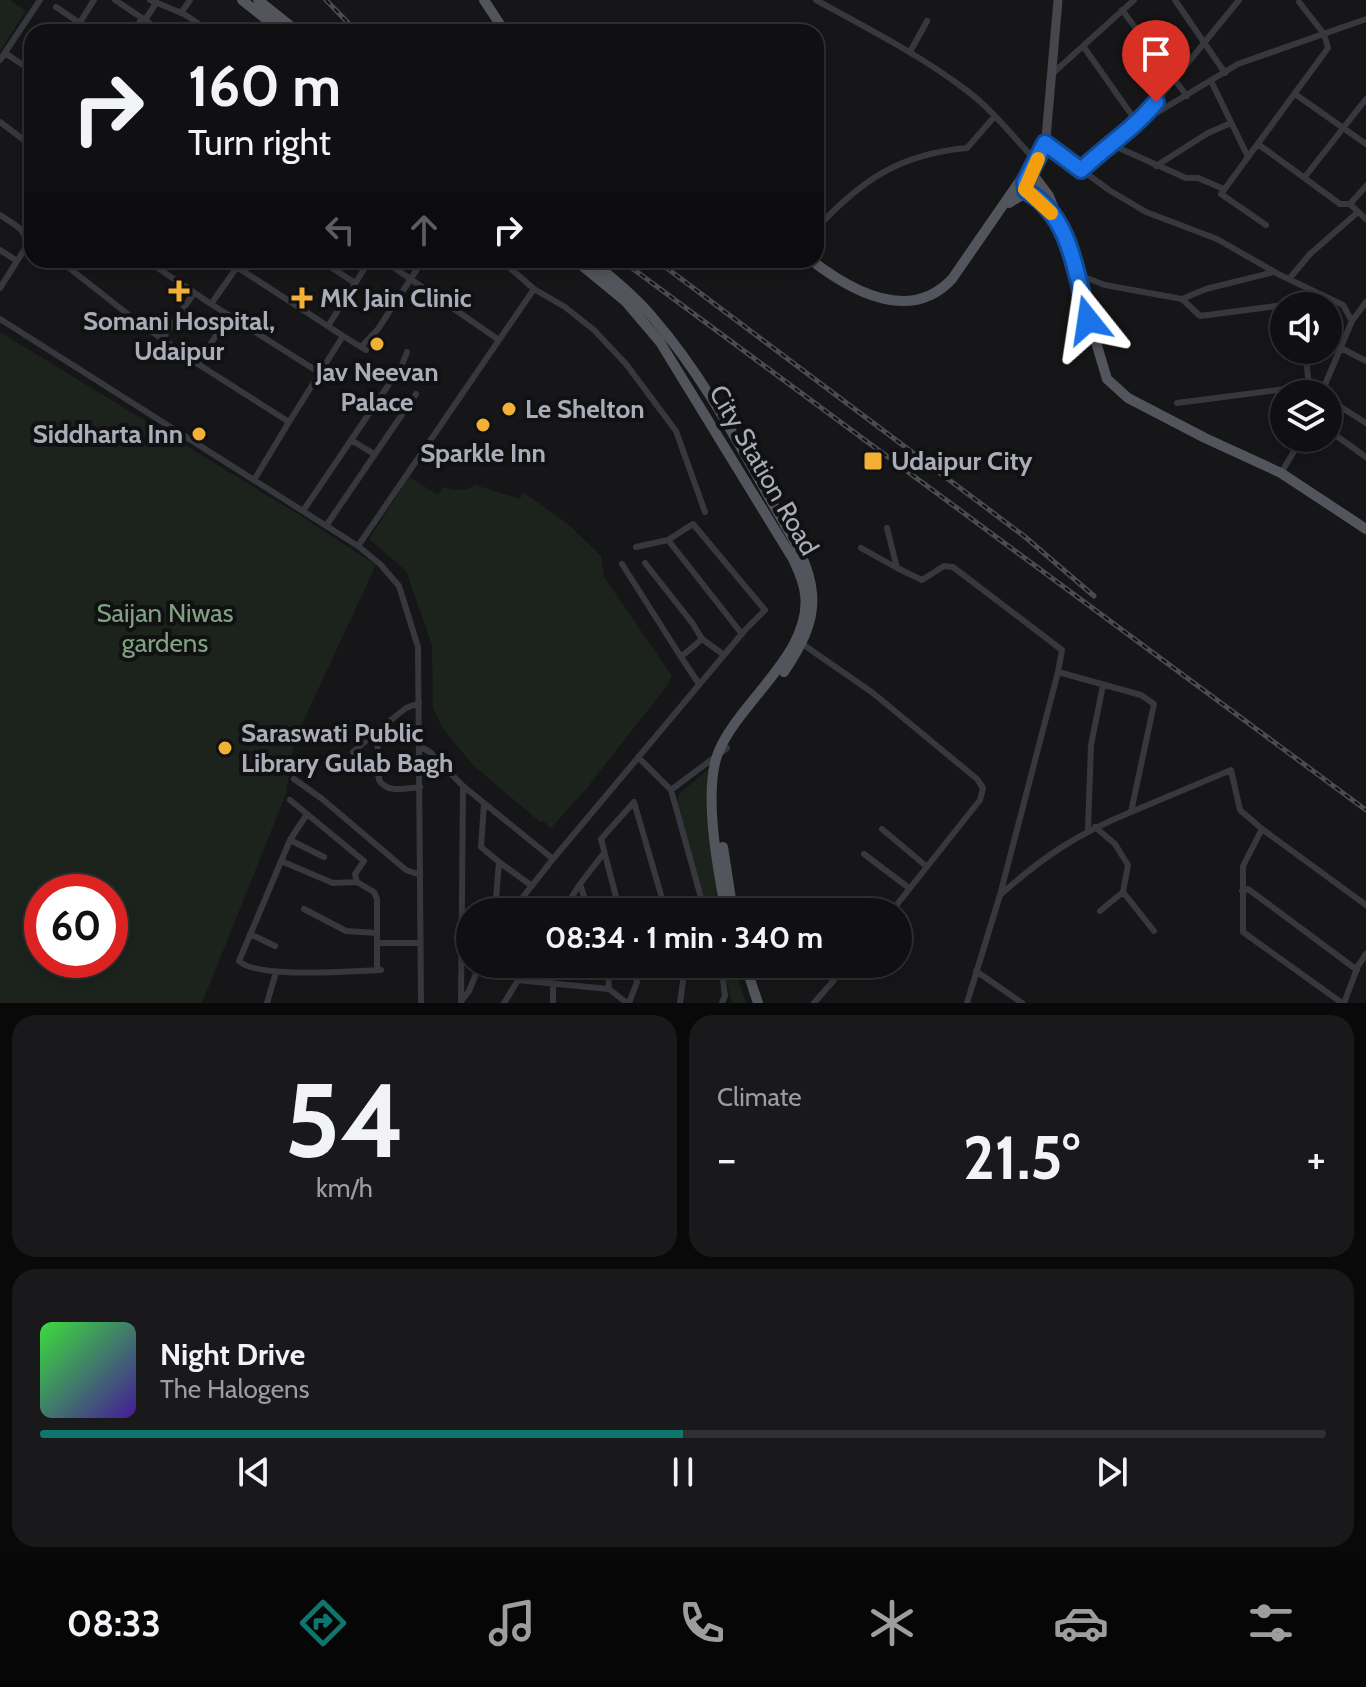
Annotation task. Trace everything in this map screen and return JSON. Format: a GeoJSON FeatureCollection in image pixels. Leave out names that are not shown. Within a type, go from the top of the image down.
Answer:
{"type":"FeatureCollection","features":[{"type":"Feature","properties":{"kind":"main road"},"geometry":{"type":"LineString","coordinates":[[242,0],[272,24]]}},
{"type":"Feature","properties":{"kind":"main road"},"geometry":{"type":"LineString","coordinates":[[258,0],[288,24]]}},
{"type":"Feature","properties":{"kind":"main road"},"geometry":{"type":"LineString","coordinates":[[484,0],[500,24]]}},
{"type":"Feature","properties":{"kind":"main road"},"geometry":{"type":"LineString","coordinates":[[996,215],[1018,196],[1033,189],[1035,183],[1030,174]]}},
{"type":"Feature","properties":{"kind":"main road"},"geometry":{"type":"LineString","coordinates":[[821,268],[840,283],[891,300],[914,302],[931,296],[947,284],[1019,182],[1030,174]]}},
{"type":"Feature","properties":{"kind":"main road"},"geometry":{"type":"LineString","coordinates":[[1030,174],[1046,190],[1059,222],[1107,379],[1128,398],[1281,473],[1366,529]]}},
{"type":"Feature","properties":{"kind":"main road"},"geometry":{"type":"LineString","coordinates":[[1027,192],[1038,198],[1059,222]]}},
{"type":"Feature","properties":{"kind":"main road","name":"City Station Road"},"geometry":{"type":"LineString","coordinates":[[585,268],[626,302],[660,342],[793,559],[805,593],[805,614],[797,635],[765,686],[731,729],[722,751],[712,808],[719,875],[727,898]]}},
{"type":"Feature","properties":{"kind":"main road","name":"City Station Road"},"geometry":{"type":"LineString","coordinates":[[600,268],[631,294],[668,336],[715,407],[800,552],[812,592],[812,615],[801,643],[771,690],[722,751]]}},
{"type":"Feature","properties":{"kind":"main road"},"geometry":{"type":"LineString","coordinates":[[742,978],[750,1003]]}},
{"type":"Feature","properties":{"kind":"main road"},"geometry":{"type":"LineString","coordinates":[[750,978],[758,1003]]}},
{"type":"Feature","properties":{"kind":"street"},"geometry":{"type":"LineString","coordinates":[[24,24],[40,0]]}},
{"type":"Feature","properties":{"kind":"street"},"geometry":{"type":"LineString","coordinates":[[56,7],[79,23],[94,0]]}},
{"type":"Feature","properties":{"kind":"street"},"geometry":{"type":"LineString","coordinates":[[115,0],[151,24]]}},
{"type":"Feature","properties":{"kind":"street"},"geometry":{"type":"LineString","coordinates":[[181,13],[190,0]]}},
{"type":"Feature","properties":{"kind":"street"},"geometry":{"type":"LineString","coordinates":[[816,0],[910,52],[967,91],[1036,161]]}},
{"type":"Feature","properties":{"kind":"street"},"geometry":{"type":"LineString","coordinates":[[1030,174],[1045,143],[1058,0]]}},
{"type":"Feature","properties":{"kind":"street"},"geometry":{"type":"LineString","coordinates":[[1052,74],[1134,0]]}},
{"type":"Feature","properties":{"kind":"street"},"geometry":{"type":"LineString","coordinates":[[1175,0],[1225,73]]}},
{"type":"Feature","properties":{"kind":"street"},"geometry":{"type":"LineString","coordinates":[[1138,124],[1239,0]]}},
{"type":"Feature","properties":{"kind":"street"},"geometry":{"type":"LineString","coordinates":[[1266,225],[1221,194],[1328,48],[1324,34],[1299,1]]}},
{"type":"Feature","properties":{"kind":"street"},"geometry":{"type":"LineString","coordinates":[[140,24],[153,2],[198,24]]}},
{"type":"Feature","properties":{"kind":"street"},"geometry":{"type":"LineString","coordinates":[[1122,10],[1187,96]]}},
{"type":"Feature","properties":{"kind":"street"},"geometry":{"type":"LineString","coordinates":[[1081,170],[1138,124],[1238,64],[1366,19]]}},
{"type":"Feature","properties":{"kind":"street"},"geometry":{"type":"LineString","coordinates":[[910,52],[927,21]]}},
{"type":"Feature","properties":{"kind":"street"},"geometry":{"type":"LineString","coordinates":[[0,60],[24,24]]}},
{"type":"Feature","properties":{"kind":"street"},"geometry":{"type":"LineString","coordinates":[[1083,46],[1138,124]]}},
{"type":"Feature","properties":{"kind":"street"},"geometry":{"type":"LineString","coordinates":[[5,53],[24,66]]}},
{"type":"Feature","properties":{"kind":"street"},"geometry":{"type":"LineString","coordinates":[[1211,81],[1248,157]]}},
{"type":"Feature","properties":{"kind":"street"},"geometry":{"type":"LineString","coordinates":[[1295,94],[1366,144]]}},
{"type":"Feature","properties":{"kind":"street"},"geometry":{"type":"LineString","coordinates":[[1304,178],[1366,99]]}},
{"type":"Feature","properties":{"kind":"street"},"geometry":{"type":"LineString","coordinates":[[824,220],[871,178],[933,151],[967,148],[995,116]]}},
{"type":"Feature","properties":{"kind":"street"},"geometry":{"type":"LineString","coordinates":[[0,122],[24,140]]}},
{"type":"Feature","properties":{"kind":"street"},"geometry":{"type":"LineString","coordinates":[[1156,166],[1208,133],[1231,123]]}},
{"type":"Feature","properties":{"kind":"street"},"geometry":{"type":"LineString","coordinates":[[1045,143],[1146,212],[1217,239],[1274,272],[1343,305],[1352,321]]}},
{"type":"Feature","properties":{"kind":"street"},"geometry":{"type":"LineString","coordinates":[[1110,144],[1186,178],[1198,178],[1224,189]]}},
{"type":"Feature","properties":{"kind":"street"},"geometry":{"type":"LineString","coordinates":[[1258,144],[1340,204],[1350,204],[1366,219]]}},
{"type":"Feature","properties":{"kind":"street"},"geometry":{"type":"LineString","coordinates":[[1350,204],[1366,186]]}},
{"type":"Feature","properties":{"kind":"street"},"geometry":{"type":"LineString","coordinates":[[1289,279],[1310,254],[1358,212]]}},
{"type":"Feature","properties":{"kind":"street"},"geometry":{"type":"LineString","coordinates":[[0,215],[24,234]]}},
{"type":"Feature","properties":{"kind":"street"},"geometry":{"type":"LineString","coordinates":[[0,250],[17,261]]}},
{"type":"Feature","properties":{"kind":"street"},"geometry":{"type":"LineString","coordinates":[[0,288],[24,253]]}},
{"type":"Feature","properties":{"kind":"street"},"geometry":{"type":"LineString","coordinates":[[70,268],[198,364],[289,422]]}},
{"type":"Feature","properties":{"kind":"street"},"geometry":{"type":"LineString","coordinates":[[158,268],[320,373]]}},
{"type":"Feature","properties":{"kind":"street"},"geometry":{"type":"LineString","coordinates":[[211,304],[236,268]]}},
{"type":"Feature","properties":{"kind":"street"},"geometry":{"type":"LineString","coordinates":[[239,268],[363,349],[418,268]]}},
{"type":"Feature","properties":{"kind":"street"},"geometry":{"type":"LineString","coordinates":[[332,268],[355,283]]}},
{"type":"Feature","properties":{"kind":"street"},"geometry":{"type":"LineString","coordinates":[[328,326],[365,268]]}},
{"type":"Feature","properties":{"kind":"street"},"geometry":{"type":"LineString","coordinates":[[395,268],[499,340]]}},
{"type":"Feature","properties":{"kind":"street"},"geometry":{"type":"LineString","coordinates":[[510,268],[534,289],[565,307],[594,330],[626,364],[676,431],[705,512]]}},
{"type":"Feature","properties":{"kind":"street"},"geometry":{"type":"LineString","coordinates":[[1076,274],[1105,285],[1182,299],[1206,289],[1274,272]]}},
{"type":"Feature","properties":{"kind":"street"},"geometry":{"type":"LineString","coordinates":[[1305,292],[1307,287]]}},
{"type":"Feature","properties":{"kind":"street"},"geometry":{"type":"LineString","coordinates":[[358,546],[534,289]]}},
{"type":"Feature","properties":{"kind":"street"},"geometry":{"type":"LineString","coordinates":[[163,338],[194,293]]}},
{"type":"Feature","properties":{"kind":"street"},"geometry":{"type":"LineString","coordinates":[[1182,299],[1200,316],[1270,308]]}},
{"type":"Feature","properties":{"kind":"street"},"geometry":{"type":"LineString","coordinates":[[1342,346],[1352,321],[1366,302]]}},
{"type":"Feature","properties":{"kind":"street"},"geometry":{"type":"LineString","coordinates":[[198,364],[229,315]]}},
{"type":"Feature","properties":{"kind":"street"},"geometry":{"type":"LineString","coordinates":[[0,319],[358,546],[390,575],[404,598],[418,647],[421,1003]]}},
{"type":"Feature","properties":{"kind":"street"},"geometry":{"type":"LineString","coordinates":[[254,480],[343,336]]}},
{"type":"Feature","properties":{"kind":"street"},"geometry":{"type":"LineString","coordinates":[[1342,349],[1366,361]]}},
{"type":"Feature","properties":{"kind":"street"},"geometry":{"type":"LineString","coordinates":[[303,511],[402,365],[407,352]]}},
{"type":"Feature","properties":{"kind":"street"},"geometry":{"type":"LineString","coordinates":[[326,526],[416,394]]}},
{"type":"Feature","properties":{"kind":"street"},"geometry":{"type":"LineString","coordinates":[[1177,403],[1270,394]]}},
{"type":"Feature","properties":{"kind":"street"},"geometry":{"type":"LineString","coordinates":[[1342,408],[1366,423]]}},
{"type":"Feature","properties":{"kind":"street"},"geometry":{"type":"LineString","coordinates":[[351,440],[374,454]]}},
{"type":"Feature","properties":{"kind":"street"},"geometry":{"type":"LineString","coordinates":[[1342,440],[1366,457]]}},
{"type":"Feature","properties":{"kind":"street"},"geometry":{"type":"LineString","coordinates":[[1281,473],[1294,452]]}},
{"type":"Feature","properties":{"kind":"street"},"geometry":{"type":"LineString","coordinates":[[522,898],[699,684],[765,610],[693,524],[668,540],[636,547]]}},
{"type":"Feature","properties":{"kind":"street"},"geometry":{"type":"LineString","coordinates":[[887,528],[897,568]]}},
{"type":"Feature","properties":{"kind":"street"},"geometry":{"type":"LineString","coordinates":[[668,540],[742,634]]}},
{"type":"Feature","properties":{"kind":"street"},"geometry":{"type":"LineString","coordinates":[[861,548],[922,580],[944,566],[953,567],[1062,650],[1000,895],[967,1003]]}},
{"type":"Feature","properties":{"kind":"street"},"geometry":{"type":"LineString","coordinates":[[645,563],[702,639],[724,655]]}},
{"type":"Feature","properties":{"kind":"street"},"geometry":{"type":"LineString","coordinates":[[622,564],[699,684]]}},
{"type":"Feature","properties":{"kind":"street"},"geometry":{"type":"LineString","coordinates":[[681,657],[702,639]]}},
{"type":"Feature","properties":{"kind":"street"},"geometry":{"type":"LineString","coordinates":[[801,643],[873,693],[977,779],[983,788],[980,800],[902,898]]}},
{"type":"Feature","properties":{"kind":"street"},"geometry":{"type":"LineString","coordinates":[[1058,672],[1141,695],[1154,704],[1131,812]]}},
{"type":"Feature","properties":{"kind":"street"},"geometry":{"type":"LineString","coordinates":[[1091,828],[1091,745],[1103,685]]}},
{"type":"Feature","properties":{"kind":"street"},"geometry":{"type":"LineString","coordinates":[[379,776],[353,752],[406,708],[419,703]]}},
{"type":"Feature","properties":{"kind":"street"},"geometry":{"type":"LineString","coordinates":[[377,731],[380,783],[387,788],[420,787]]}},
{"type":"Feature","properties":{"kind":"street"},"geometry":{"type":"LineString","coordinates":[[419,746],[430,752],[463,786],[553,859]]}},
{"type":"Feature","properties":{"kind":"street"},"geometry":{"type":"LineString","coordinates":[[671,790],[722,751]]}},
{"type":"Feature","properties":{"kind":"street"},"geometry":{"type":"LineString","coordinates":[[638,757],[671,790],[701,898]]}},
{"type":"Feature","properties":{"kind":"street"},"geometry":{"type":"LineString","coordinates":[[1000,895],[1035,865],[1091,828],[1231,770],[1240,810],[1366,905]]}},
{"type":"Feature","properties":{"kind":"street"},"geometry":{"type":"LineString","coordinates":[[294,779],[409,872],[420,875]]}},
{"type":"Feature","properties":{"kind":"street"},"geometry":{"type":"LineString","coordinates":[[461,1002],[463,786]]}},
{"type":"Feature","properties":{"kind":"street"},"geometry":{"type":"LineString","coordinates":[[290,800],[364,861],[355,874],[357,882]]}},
{"type":"Feature","properties":{"kind":"street"},"geometry":{"type":"LineString","coordinates":[[616,898],[601,839],[634,802],[662,898]]}},
{"type":"Feature","properties":{"kind":"street"},"geometry":{"type":"LineString","coordinates":[[484,804],[481,847],[532,886]]}},
{"type":"Feature","properties":{"kind":"street"},"geometry":{"type":"LineString","coordinates":[[281,861],[333,883],[357,882],[376,895],[379,970],[276,972],[240,963],[239,959],[250,934],[281,861],[290,840],[307,814]]}},
{"type":"Feature","properties":{"kind":"street"},"geometry":{"type":"LineString","coordinates":[[1091,828],[1115,844],[1128,865],[1123,892],[1100,911]]}},
{"type":"Feature","properties":{"kind":"street"},"geometry":{"type":"LineString","coordinates":[[882,829],[926,866]]}},
{"type":"Feature","properties":{"kind":"street"},"geometry":{"type":"LineString","coordinates":[[1262,829],[1243,866],[1243,932],[1343,1003],[1366,954]]}},
{"type":"Feature","properties":{"kind":"street"},"geometry":{"type":"LineString","coordinates":[[290,840],[324,857]]}},
{"type":"Feature","properties":{"kind":"street"},"geometry":{"type":"LineString","coordinates":[[571,898],[604,853]]}},
{"type":"Feature","properties":{"kind":"street"},"geometry":{"type":"LineString","coordinates":[[864,854],[909,888]]}},
{"type":"Feature","properties":{"kind":"street"},"geometry":{"type":"LineString","coordinates":[[496,898],[499,862]]}},
{"type":"Feature","properties":{"kind":"street"},"geometry":{"type":"LineString","coordinates":[[580,884],[584,898]]}},
{"type":"Feature","properties":{"kind":"street"},"geometry":{"type":"LineString","coordinates":[[1242,891],[1248,889],[1357,970]]}},
{"type":"Feature","properties":{"kind":"street"},"geometry":{"type":"LineString","coordinates":[[1123,892],[1154,931]]}},
{"type":"Feature","properties":{"kind":"street"},"geometry":{"type":"LineString","coordinates":[[304,909],[346,931],[377,933]]}},
{"type":"Feature","properties":{"kind":"street"},"geometry":{"type":"LineString","coordinates":[[250,934],[275,946]]}},
{"type":"Feature","properties":{"kind":"street"},"geometry":{"type":"LineString","coordinates":[[377,943],[420,943]]}},
{"type":"Feature","properties":{"kind":"street"},"geometry":{"type":"LineString","coordinates":[[976,971],[1022,1003]]}},
{"type":"Feature","properties":{"kind":"street"},"geometry":{"type":"LineString","coordinates":[[267,1003],[276,972]]}},
{"type":"Feature","properties":{"kind":"street"},"geometry":{"type":"LineString","coordinates":[[461,1002],[474,978]]}},
{"type":"Feature","properties":{"kind":"street"},"geometry":{"type":"LineString","coordinates":[[609,978],[609,989]]}},
{"type":"Feature","properties":{"kind":"street"},"geometry":{"type":"LineString","coordinates":[[504,1003],[517,980],[609,989],[628,1003],[636,978]]}},
{"type":"Feature","properties":{"kind":"street"},"geometry":{"type":"LineString","coordinates":[[680,1003],[682,978]]}},
{"type":"Feature","properties":{"kind":"street"},"geometry":{"type":"LineString","coordinates":[[722,1003],[725,996],[723,978]]}},
{"type":"Feature","properties":{"kind":"street"},"geometry":{"type":"LineString","coordinates":[[814,1003],[836,978]]}},
{"type":"Feature","properties":{"kind":"street"},"geometry":{"type":"LineString","coordinates":[[553,983],[553,1003]]}},
{"type":"Feature","properties":{"kind":"green space"},"geometry":{"type":"Polygon","coordinates":[[[0,0],[10,0],[26,11],[0,51],[0,0]]]}},
{"type":"Feature","properties":{"kind":"green space","name":"Saijan Niwas gardens"},"geometry":{"type":"Polygon","coordinates":[[[0,332],[376,565],[294,741],[286,794],[202,1003],[0,1003],[0,332]]]}},
{"type":"Feature","properties":{"kind":"green space"},"geometry":{"type":"Polygon","coordinates":[[[409,477],[438,495],[443,487],[463,490],[475,485],[520,499],[523,492],[569,525],[601,556],[604,577],[672,676],[586,789],[551,828],[473,765],[443,729],[433,708],[432,645],[406,571],[369,539],[409,477]]]}},
{"type":"Feature","properties":{"kind":"green space"},"geometry":{"type":"Polygon","coordinates":[[[712,766],[711,839],[719,898],[704,898],[677,804],[679,794],[712,766]]]}},
{"type":"Feature","properties":{"kind":"green space"},"geometry":{"type":"Polygon","coordinates":[[[726,978],[738,978],[746,1003],[732,1003],[726,978]]]}},
{"type":"Feature","properties":{"kind":"railway"},"geometry":{"type":"LineString","coordinates":[[326,0],[349,24]]}},
{"type":"Feature","properties":{"kind":"railway"},"geometry":{"type":"LineString","coordinates":[[632,268],[1366,810]]}},
{"type":"Feature","properties":{"kind":"railway"},"geometry":{"type":"LineString","coordinates":[[667,268],[1024,536],[1094,596]]}},
{"type":"Feature","properties":{"kind":"slow traffic"},"geometry":{"type":"LineString","coordinates":[[1038,159],[1024,186],[1051,213]]}},
{"type":"Feature","properties":{"kind":"place","name":"Somani Hospital, Udaipur"},"geometry":{"type":"Point","coordinates":[179,291]}},
{"type":"Feature","properties":{"kind":"place","name":"MK Jain Clinic"},"geometry":{"type":"Point","coordinates":[302,298]}},
{"type":"Feature","properties":{"kind":"place","name":"Jav Neevan Palace"},"geometry":{"type":"Point","coordinates":[377,344]}},
{"type":"Feature","properties":{"kind":"place","name":"Le Shelton"},"geometry":{"type":"Point","coordinates":[509,409]}},
{"type":"Feature","properties":{"kind":"place","name":"Sparkle Inn"},"geometry":{"type":"Point","coordinates":[483,425]}},
{"type":"Feature","properties":{"kind":"place","name":"Siddharta Inn"},"geometry":{"type":"Point","coordinates":[199,434]}},
{"type":"Feature","properties":{"kind":"place","name":"Udaipur City"},"geometry":{"type":"Point","coordinates":[873,461]}},
{"type":"Feature","properties":{"kind":"place","name":"Saraswati Public Library Gulab Bagh"},"geometry":{"type":"Point","coordinates":[225,748]}},
{"type":"Feature","properties":{"kind":"route"},"geometry":{"type":"LineString","coordinates":[[1088,320],[1059,222],[1038,198],[1026,191],[1025,182],[1045,143],[1081,170],[1099,152],[1138,124],[1156,102]]}}]}
